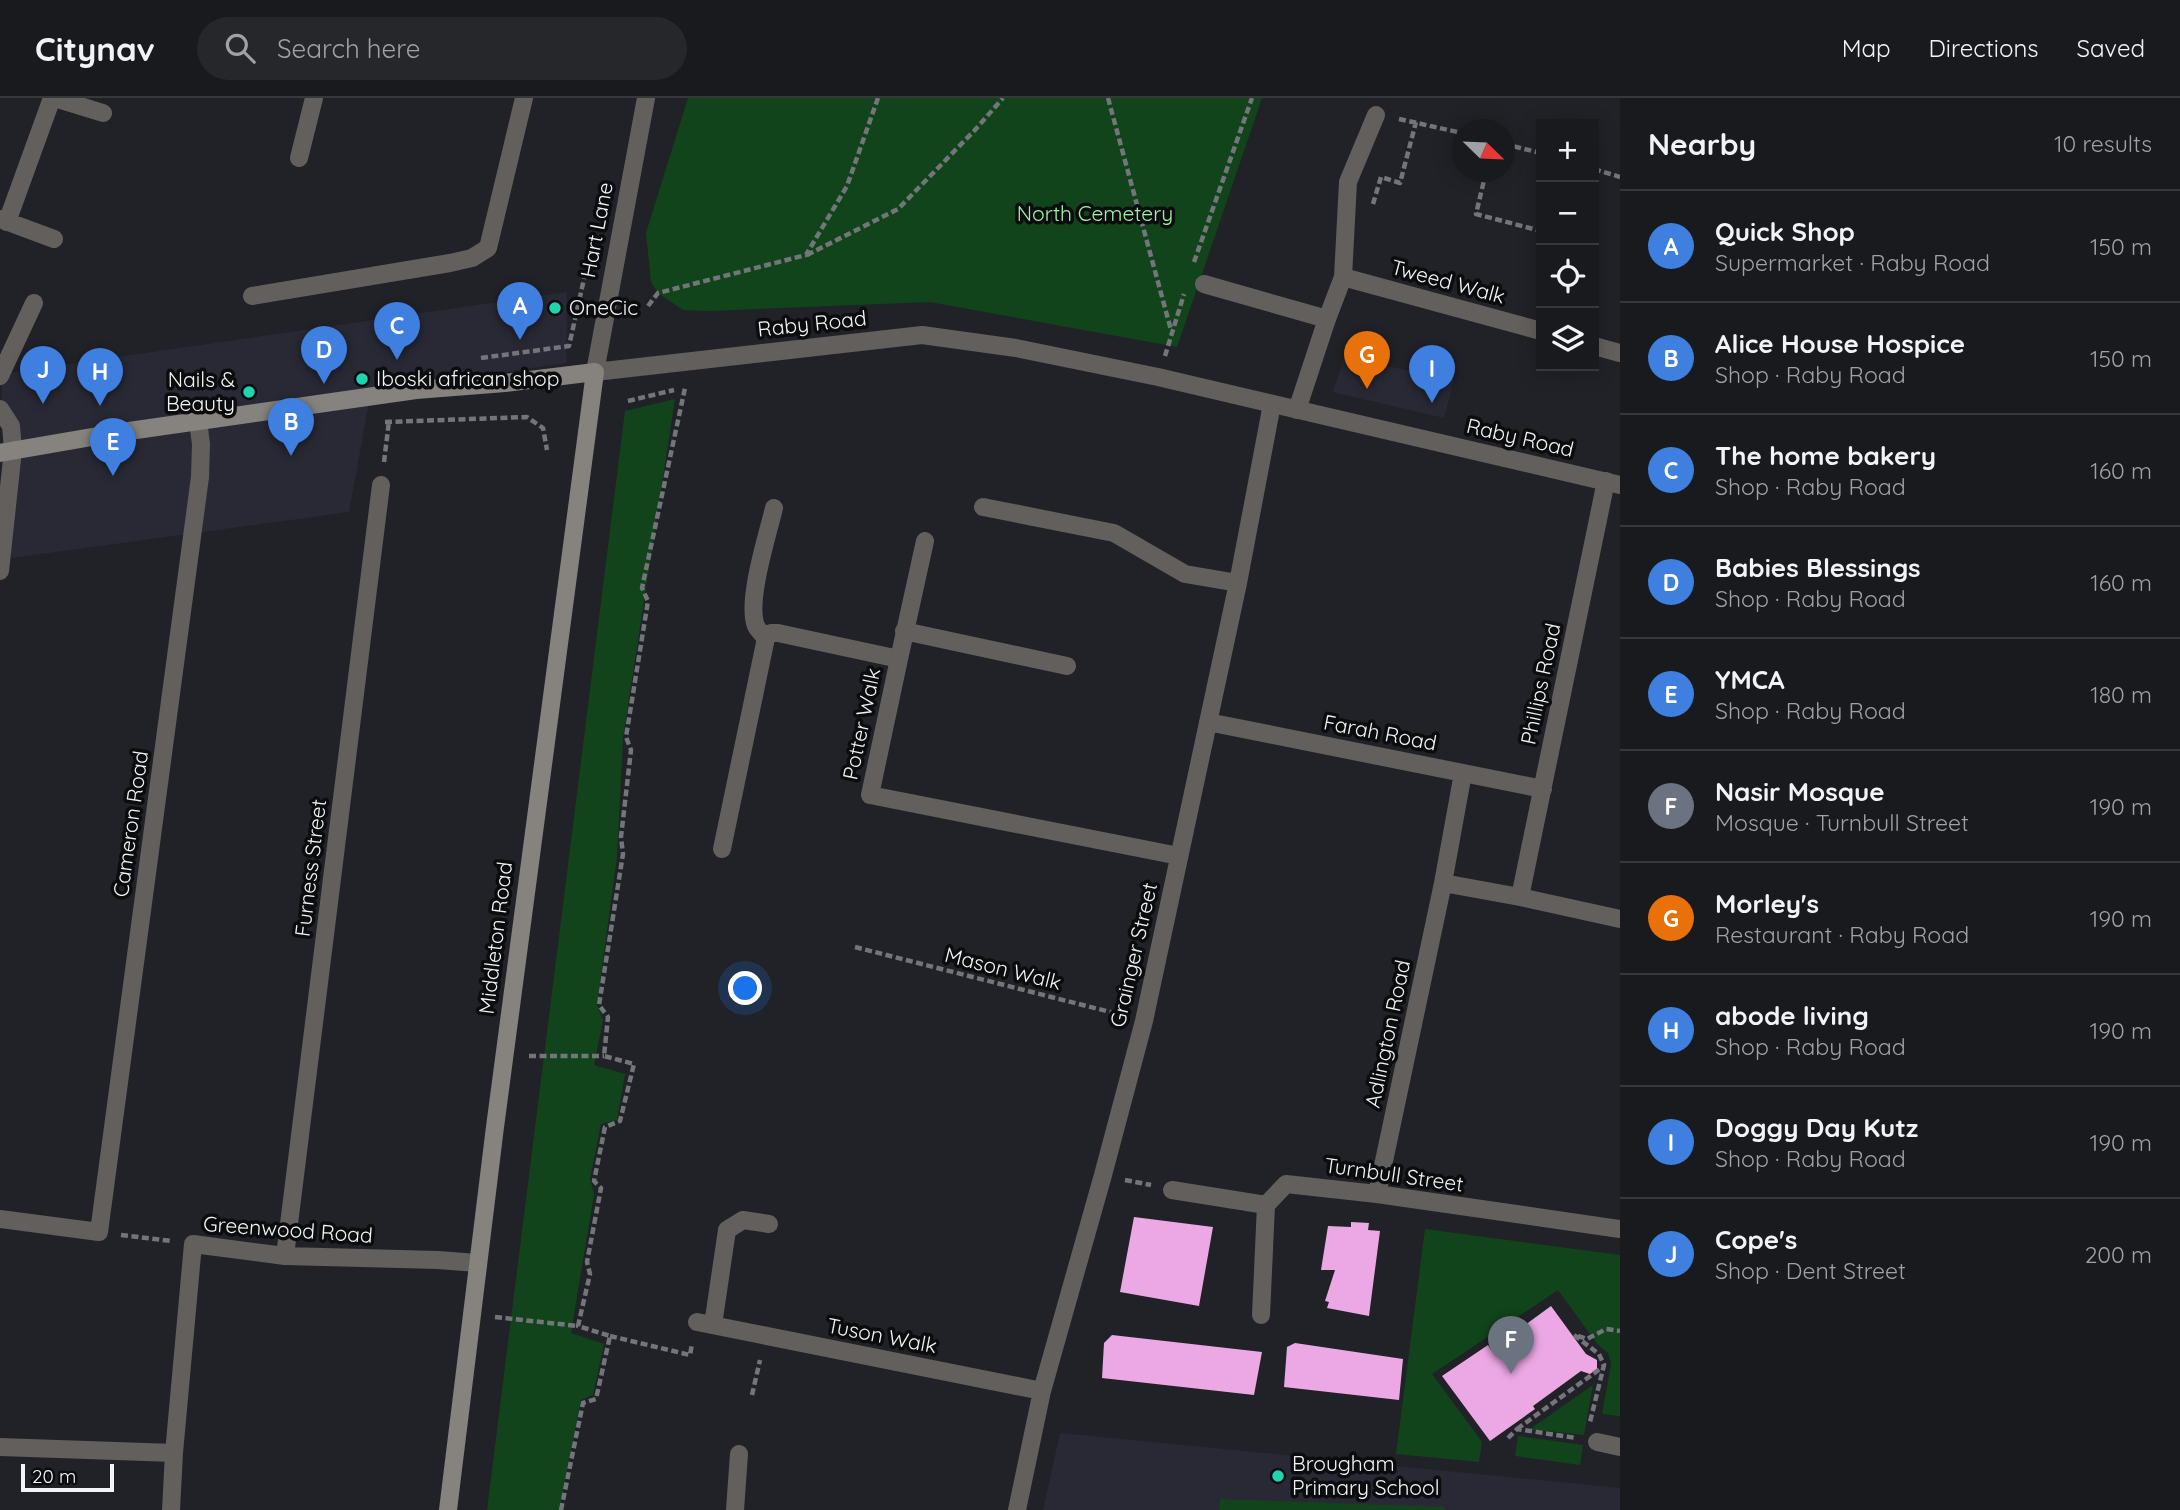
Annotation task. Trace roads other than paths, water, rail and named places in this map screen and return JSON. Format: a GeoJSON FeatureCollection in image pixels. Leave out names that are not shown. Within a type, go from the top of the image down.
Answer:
{"type":"FeatureCollection","features":[{"type":"Feature","properties":{"kind":"main road","name":"Raby Road"},"geometry":{"type":"LineString","coordinates":[[6,452],[416,390],[595,372]]}},
{"type":"Feature","properties":{"kind":"main road","name":"Middleton Road"},"geometry":{"type":"LineString","coordinates":[[448,1510],[477,1263],[580,469],[595,372]]}},
{"type":"Feature","properties":{"kind":"street"},"geometry":{"type":"LineString","coordinates":[[54,239],[4,220],[53,98],[103,113]]}},
{"type":"Feature","properties":{"kind":"street"},"geometry":{"type":"LineString","coordinates":[[252,296],[450,263],[472,258],[488,248],[524,98]]}},
{"type":"Feature","properties":{"kind":"street","name":"Hart Lane"},"geometry":{"type":"LineString","coordinates":[[595,372],[646,98]]}},
{"type":"Feature","properties":{"kind":"street"},"geometry":{"type":"LineString","coordinates":[[299,158],[308,100]]}},
{"type":"Feature","properties":{"kind":"street"},"geometry":{"type":"LineString","coordinates":[[1297,410],[1343,277],[1348,182],[1376,115]]}},
{"type":"Feature","properties":{"kind":"street","name":"Tweed Walk"},"geometry":{"type":"LineString","coordinates":[[1343,277],[1536,330]]}},
{"type":"Feature","properties":{"kind":"street"},"geometry":{"type":"LineString","coordinates":[[1204,284],[1327,319]]}},
{"type":"Feature","properties":{"kind":"street"},"geometry":{"type":"LineString","coordinates":[[0,376],[34,303]]}},
{"type":"Feature","properties":{"kind":"street","name":"Raby Road"},"geometry":{"type":"LineString","coordinates":[[595,372],[922,335],[1016,348],[1158,377],[1613,483]]}},
{"type":"Feature","properties":{"kind":"street"},"geometry":{"type":"LineString","coordinates":[[1599,347],[1620,353]]}},
{"type":"Feature","properties":{"kind":"street","name":"Grainger Street"},"geometry":{"type":"LineString","coordinates":[[1017,1510],[1042,1391],[1144,1021],[1238,583],[1272,404]]}},
{"type":"Feature","properties":{"kind":"street"},"geometry":{"type":"LineString","coordinates":[[0,409],[11,426],[6,452],[0,570]]}},
{"type":"Feature","properties":{"kind":"street","name":"Cameron Road"},"geometry":{"type":"LineString","coordinates":[[0,1219],[99,1232],[200,477],[201,444],[198,421]]}},
{"type":"Feature","properties":{"kind":"street","name":"Phillips Road"},"geometry":{"type":"LineString","coordinates":[[1520,897],[1542,789],[1613,483]]}},
{"type":"Feature","properties":{"kind":"street","name":"Furness Street"},"geometry":{"type":"LineString","coordinates":[[285,1256],[382,485]]}},
{"type":"Feature","properties":{"kind":"street"},"geometry":{"type":"LineString","coordinates":[[983,507],[1114,533],[1185,574],[1238,583]]}},
{"type":"Feature","properties":{"kind":"street"},"geometry":{"type":"LineString","coordinates":[[722,849],[766,638],[756,628],[753,613],[758,575],[774,508]]}},
{"type":"Feature","properties":{"kind":"street"},"geometry":{"type":"LineString","coordinates":[[899,659],[925,541]]}},
{"type":"Feature","properties":{"kind":"street"},"geometry":{"type":"LineString","coordinates":[[904,631],[1068,666]]}},
{"type":"Feature","properties":{"kind":"street","name":"Potter Walk"},"geometry":{"type":"LineString","coordinates":[[766,638],[771,633],[778,633],[899,659],[870,795],[1179,856]]}},
{"type":"Feature","properties":{"kind":"street","name":"Farah Road"},"geometry":{"type":"LineString","coordinates":[[1208,722],[1542,789]]}},
{"type":"Feature","properties":{"kind":"street","name":"Adlington Road"},"geometry":{"type":"LineString","coordinates":[[1377,1194],[1443,883],[1463,773]]}},
{"type":"Feature","properties":{"kind":"street"},"geometry":{"type":"LineString","coordinates":[[1443,883],[1620,919]]}},
{"type":"Feature","properties":{"kind":"street","name":"Turnbull Street"},"geometry":{"type":"LineString","coordinates":[[1266,1205],[1286,1184],[1377,1194],[1620,1229]]}},
{"type":"Feature","properties":{"kind":"street"},"geometry":{"type":"LineString","coordinates":[[1172,1190],[1266,1205],[1261,1315]]}},
{"type":"Feature","properties":{"kind":"street","name":"Tuson Walk"},"geometry":{"type":"LineString","coordinates":[[769,1224],[743,1220],[727,1230],[705,1324],[1042,1391]]}},
{"type":"Feature","properties":{"kind":"street","name":"Greenwood Road"},"geometry":{"type":"LineString","coordinates":[[171,1510],[193,1244],[285,1256],[477,1263]]}},
{"type":"Feature","properties":{"kind":"street"},"geometry":{"type":"LineString","coordinates":[[1592,1441],[1620,1447]]}},
{"type":"Feature","properties":{"kind":"street"},"geometry":{"type":"LineString","coordinates":[[0,1447],[174,1453]]}},
{"type":"Feature","properties":{"kind":"street"},"geometry":{"type":"LineString","coordinates":[[735,1510],[739,1454]]}},
{"type":"Feature","properties":{"kind":"place","name":"OneCic"},"geometry":{"type":"Point","coordinates":[555,308]}},
{"type":"Feature","properties":{"kind":"place","name":"Quick Shop"},"geometry":{"type":"Point","coordinates":[520,340]}},
{"type":"Feature","properties":{"kind":"place","name":"The home bakery"},"geometry":{"type":"Point","coordinates":[397,360]}},
{"type":"Feature","properties":{"kind":"place","name":"Iboski african shop"},"geometry":{"type":"Point","coordinates":[362,379]}},
{"type":"Feature","properties":{"kind":"place","name":"Babies Blessings"},"geometry":{"type":"Point","coordinates":[324,384]}},
{"type":"Feature","properties":{"kind":"place","name":"Morley's"},"geometry":{"type":"Point","coordinates":[1367,389]}},
{"type":"Feature","properties":{"kind":"place","name":"Nails & Beauty"},"geometry":{"type":"Point","coordinates":[249,392]}},
{"type":"Feature","properties":{"kind":"place","name":"Doggy Day Kutz"},"geometry":{"type":"Point","coordinates":[1432,403]}},
{"type":"Feature","properties":{"kind":"place","name":"Cope's"},"geometry":{"type":"Point","coordinates":[43,404]}},
{"type":"Feature","properties":{"kind":"place","name":"abode living"},"geometry":{"type":"Point","coordinates":[100,406]}},
{"type":"Feature","properties":{"kind":"place","name":"Alice House Hospice"},"geometry":{"type":"Point","coordinates":[291,456]}},
{"type":"Feature","properties":{"kind":"place","name":"YMCA"},"geometry":{"type":"Point","coordinates":[113,476]}},
{"type":"Feature","properties":{"kind":"place","name":"Nasir Mosque"},"geometry":{"type":"Point","coordinates":[1511,1374]}},
{"type":"Feature","properties":{"kind":"place","name":"Brougham Primary School"},"geometry":{"type":"Point","coordinates":[1278,1476]}},
{"type":"Feature","properties":{"kind":"park label","name":"North Cemetery"},"geometry":{"type":"Point","coordinates":[1095,214]}}]}
